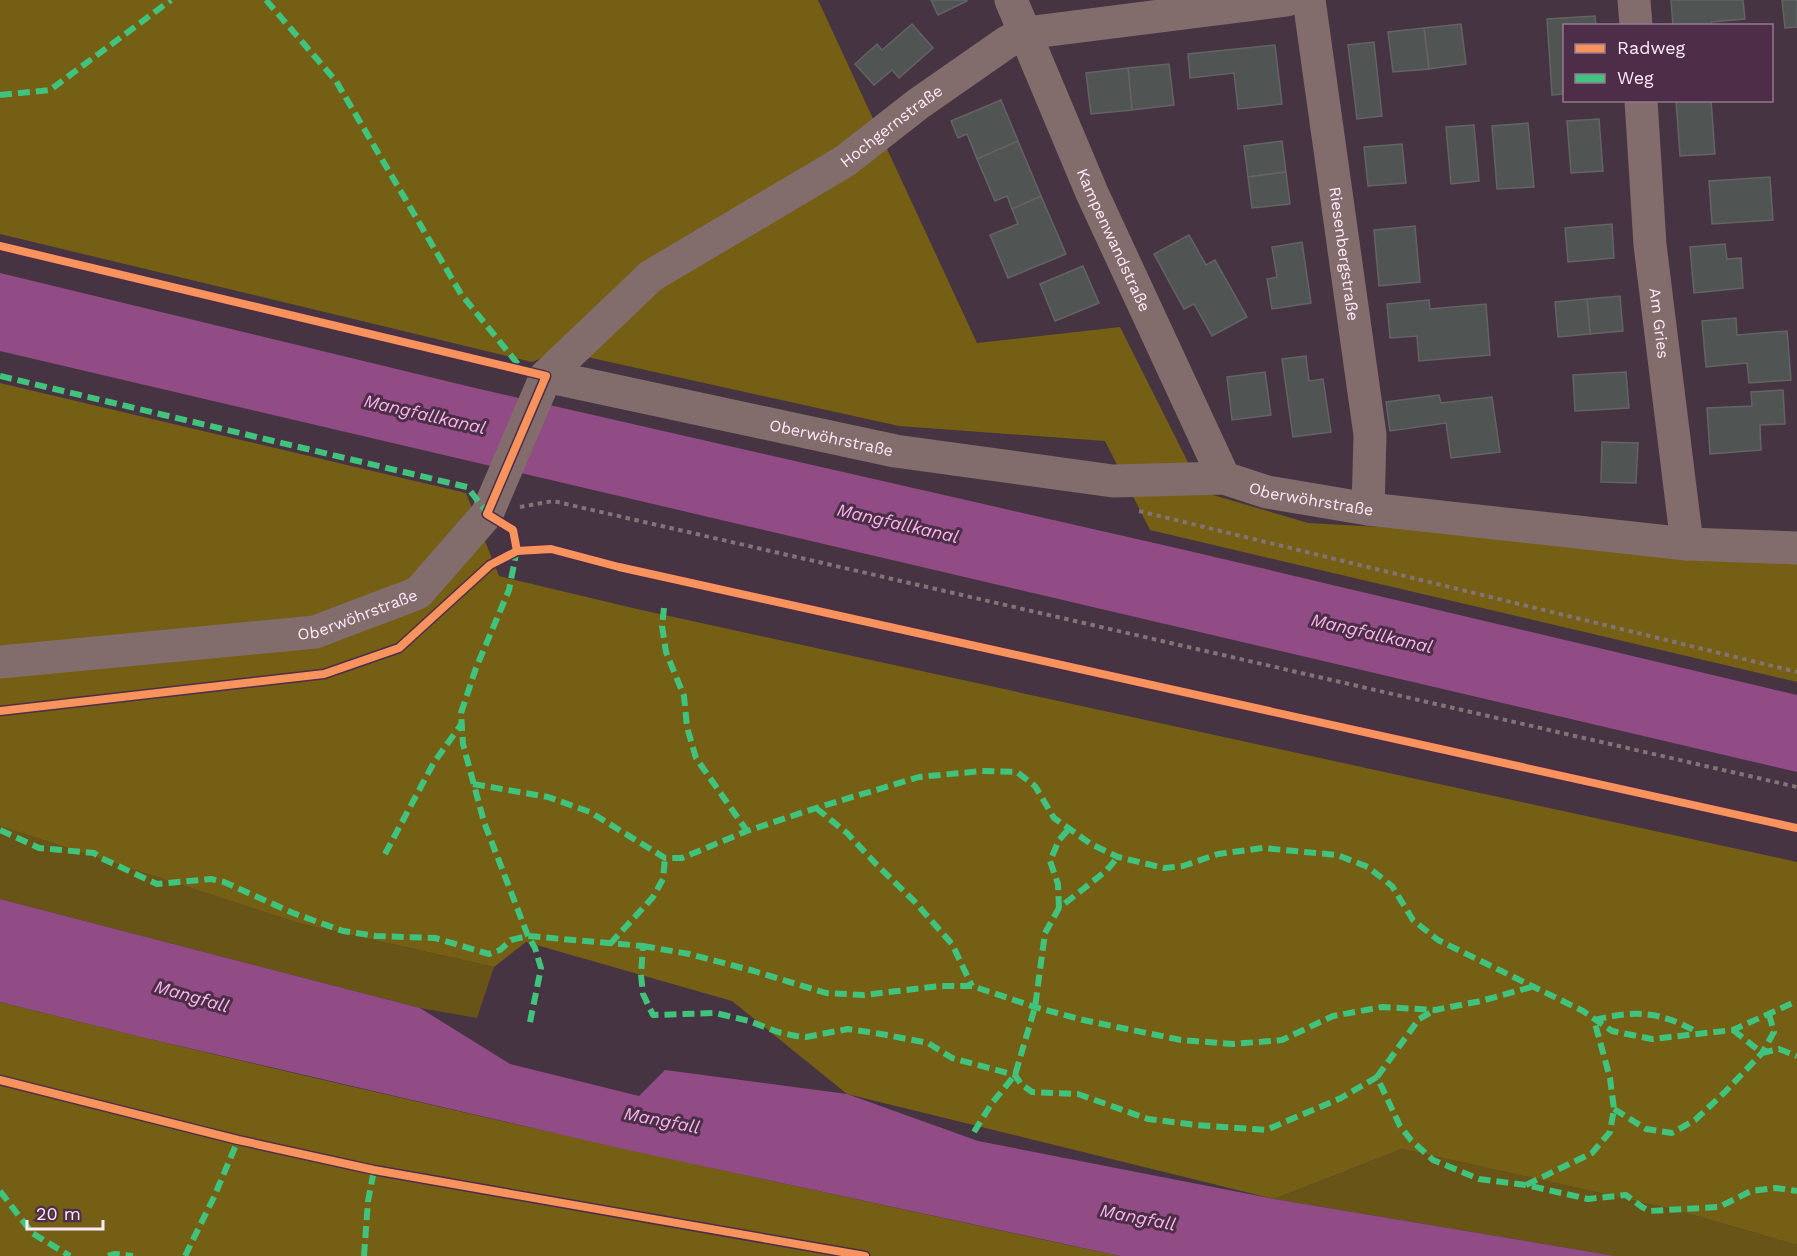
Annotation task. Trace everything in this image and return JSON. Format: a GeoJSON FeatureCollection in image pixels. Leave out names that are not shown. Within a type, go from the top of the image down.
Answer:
{"type":"FeatureCollection","features":[{"type":"Feature","properties":{"kind":"street","name":"Kampenwandstraße"},"geometry":{"type":"LineString","coordinates":[[1011,0],[1092,193],[1224,478]]}},
{"type":"Feature","properties":{"kind":"street","name":"Hochgernstraße"},"geometry":{"type":"LineString","coordinates":[[544,382],[651,276],[845,161],[918,104],[1007,42],[1026,33],[1287,0]]}},
{"type":"Feature","properties":{"kind":"street","name":"Riesenbergstraße"},"geometry":{"type":"LineString","coordinates":[[1310,0],[1370,435],[1368,509]]}},
{"type":"Feature","properties":{"kind":"street"},"geometry":{"type":"LineString","coordinates":[[1634,0],[1636,24]]}},
{"type":"Feature","properties":{"kind":"street","name":"Am Gries"},"geometry":{"type":"LineString","coordinates":[[1641,102],[1650,245],[1687,544]]}},
{"type":"Feature","properties":{"kind":"street","name":"Oberwöhrstraße"},"geometry":{"type":"LineString","coordinates":[[0,662],[315,632],[418,593],[487,514],[544,382],[895,452],[1113,481],[1224,478],[1267,492],[1368,509],[1687,544],[1797,548]]}},
{"type":"Feature","properties":{"kind":"path"},"geometry":{"type":"LineString","coordinates":[[487,514],[553,501],[1797,787]]}},
{"type":"Feature","properties":{"kind":"path"},"geometry":{"type":"LineString","coordinates":[[1138,511],[1797,672]]}},
{"type":"Feature","properties":{"kind":"shaded area"},"geometry":{"type":"Polygon","coordinates":[[[0,0],[818,0],[977,343],[1120,327],[1203,492],[1308,523],[1797,550],[1797,682],[1150,530],[1105,441],[899,426],[560,351],[532,362],[0,234],[0,0]]]}},
{"type":"Feature","properties":{"kind":"shaded area"},"geometry":{"type":"Polygon","coordinates":[[[0,383],[466,493],[499,576],[637,609],[1797,862],[1797,1245],[1672,1209],[1402,1149],[1274,1199],[847,1094],[732,1001],[526,942],[494,967],[298,923],[0,826],[0,383]]]}},
{"type":"Feature","properties":{"kind":"shaded area"},"geometry":{"type":"Polygon","coordinates":[[[0,826],[298,923],[494,967],[477,1018],[420,1008],[0,899],[0,826]]]}},
{"type":"Feature","properties":{"kind":"shaded area"},"geometry":{"type":"Polygon","coordinates":[[[0,1002],[419,1102],[1120,1256],[0,1256],[0,1002]]]}},
{"type":"Feature","properties":{"kind":"shaded area"},"geometry":{"type":"Polygon","coordinates":[[[1402,1149],[1672,1209],[1797,1245],[1797,1256],[1615,1256],[1274,1199],[1402,1149]]]}},
{"type":"Feature","properties":{"kind":"water","name":"Mangfallkanal"},"geometry":{"type":"Polygon","coordinates":[[[0,273],[471,387],[1185,550],[1797,695],[1797,772],[0,351],[0,273]]]}},
{"type":"Feature","properties":{"kind":"water","name":"Mangfall"},"geometry":{"type":"Polygon","coordinates":[[[0,899],[420,1008],[510,1064],[639,1096],[665,1070],[847,1094],[978,1141],[1274,1199],[1615,1256],[1120,1256],[619,1148],[0,1002],[0,899]]]}},
{"type":"Feature","properties":{"kind":"building"},"geometry":{"type":"Polygon","coordinates":[[[931,0],[967,0],[967,1],[938,15],[931,0]]]}},
{"type":"Feature","properties":{"kind":"building"},"geometry":{"type":"Polygon","coordinates":[[[1671,0],[1743,0],[1745,19],[1711,22],[1712,24],[1673,24],[1671,0]]]}},
{"type":"Feature","properties":{"kind":"building"},"geometry":{"type":"Polygon","coordinates":[[[1782,0],[1797,0],[1797,27],[1785,28],[1782,0]]]}},
{"type":"Feature","properties":{"kind":"building"},"geometry":{"type":"Polygon","coordinates":[[[1595,16],[1596,24],[1563,24],[1563,94],[1552,95],[1547,19],[1595,16]]]}},
{"type":"Feature","properties":{"kind":"building"},"geometry":{"type":"Polygon","coordinates":[[[912,24],[933,48],[899,78],[892,70],[874,85],[855,64],[877,44],[882,50],[912,24]]]}},
{"type":"Feature","properties":{"kind":"building"},"geometry":{"type":"Polygon","coordinates":[[[1461,24],[1466,64],[1429,69],[1424,28],[1461,24]]]}},
{"type":"Feature","properties":{"kind":"building"},"geometry":{"type":"Polygon","coordinates":[[[1424,28],[1429,69],[1393,72],[1388,32],[1424,28]]]}},
{"type":"Feature","properties":{"kind":"building"},"geometry":{"type":"Polygon","coordinates":[[[1374,42],[1382,116],[1357,119],[1348,45],[1374,42]]]}},
{"type":"Feature","properties":{"kind":"building"},"geometry":{"type":"Polygon","coordinates":[[[1275,45],[1282,104],[1238,109],[1234,73],[1190,78],[1188,54],[1275,45]]]}},
{"type":"Feature","properties":{"kind":"building"},"geometry":{"type":"Polygon","coordinates":[[[1169,64],[1174,105],[1132,110],[1128,68],[1169,64]]]}},
{"type":"Feature","properties":{"kind":"building"},"geometry":{"type":"Polygon","coordinates":[[[1128,68],[1132,110],[1091,114],[1086,73],[1128,68]]]}},
{"type":"Feature","properties":{"kind":"building"},"geometry":{"type":"Polygon","coordinates":[[[1001,100],[1018,141],[977,159],[967,134],[958,138],[951,121],[1001,100]]]}},
{"type":"Feature","properties":{"kind":"building"},"geometry":{"type":"Polygon","coordinates":[[[1676,102],[1711,102],[1715,154],[1680,156],[1676,102]]]}},
{"type":"Feature","properties":{"kind":"building"},"geometry":{"type":"Polygon","coordinates":[[[1599,119],[1603,171],[1571,173],[1567,121],[1599,119]]]}},
{"type":"Feature","properties":{"kind":"building"},"geometry":{"type":"Polygon","coordinates":[[[1528,123],[1534,187],[1497,189],[1492,126],[1528,123]]]}},
{"type":"Feature","properties":{"kind":"building"},"geometry":{"type":"Polygon","coordinates":[[[1474,125],[1479,181],[1451,184],[1446,127],[1474,125]]]}},
{"type":"Feature","properties":{"kind":"building"},"geometry":{"type":"Polygon","coordinates":[[[1018,141],[1041,196],[1012,209],[1007,196],[995,201],[977,159],[1018,141]]]}},
{"type":"Feature","properties":{"kind":"building"},"geometry":{"type":"Polygon","coordinates":[[[1282,141],[1286,172],[1248,177],[1244,146],[1282,141]]]}},
{"type":"Feature","properties":{"kind":"building"},"geometry":{"type":"Polygon","coordinates":[[[1402,144],[1406,183],[1368,186],[1364,147],[1402,144]]]}},
{"type":"Feature","properties":{"kind":"building"},"geometry":{"type":"Polygon","coordinates":[[[1286,172],[1290,204],[1252,208],[1248,177],[1286,172]]]}},
{"type":"Feature","properties":{"kind":"building"},"geometry":{"type":"Polygon","coordinates":[[[1770,177],[1773,220],[1712,224],[1709,181],[1770,177]]]}},
{"type":"Feature","properties":{"kind":"building"},"geometry":{"type":"Polygon","coordinates":[[[1041,196],[1066,254],[1008,278],[990,235],[1018,224],[1012,209],[1041,196]]]}},
{"type":"Feature","properties":{"kind":"building"},"geometry":{"type":"Polygon","coordinates":[[[1612,224],[1614,258],[1568,262],[1565,228],[1612,224]]]}},
{"type":"Feature","properties":{"kind":"building"},"geometry":{"type":"Polygon","coordinates":[[[1415,226],[1420,282],[1379,286],[1374,230],[1415,226]]]}},
{"type":"Feature","properties":{"kind":"building"},"geometry":{"type":"Polygon","coordinates":[[[1189,235],[1206,265],[1215,260],[1247,317],[1212,336],[1194,304],[1184,309],[1154,254],[1189,235]]]}},
{"type":"Feature","properties":{"kind":"building"},"geometry":{"type":"Polygon","coordinates":[[[1302,242],[1311,303],[1272,309],[1267,279],[1277,277],[1272,247],[1302,242]]]}},
{"type":"Feature","properties":{"kind":"building"},"geometry":{"type":"Polygon","coordinates":[[[1725,244],[1727,259],[1741,258],[1743,288],[1694,293],[1690,247],[1725,244]]]}},
{"type":"Feature","properties":{"kind":"building"},"geometry":{"type":"Polygon","coordinates":[[[1083,266],[1099,303],[1055,321],[1040,284],[1083,266]]]}},
{"type":"Feature","properties":{"kind":"building"},"geometry":{"type":"Polygon","coordinates":[[[1620,296],[1623,331],[1590,334],[1587,299],[1620,296]]]}},
{"type":"Feature","properties":{"kind":"building"},"geometry":{"type":"Polygon","coordinates":[[[1587,299],[1590,334],[1558,337],[1555,302],[1587,299]]]}},
{"type":"Feature","properties":{"kind":"building"},"geometry":{"type":"Polygon","coordinates":[[[1429,300],[1430,309],[1486,304],[1490,355],[1419,361],[1417,336],[1390,338],[1387,304],[1429,300]]]}},
{"type":"Feature","properties":{"kind":"building"},"geometry":{"type":"Polygon","coordinates":[[[1736,318],[1737,335],[1787,331],[1791,380],[1749,383],[1747,363],[1706,367],[1702,321],[1736,318]]]}},
{"type":"Feature","properties":{"kind":"building"},"geometry":{"type":"Polygon","coordinates":[[[1306,356],[1309,381],[1323,379],[1331,432],[1293,437],[1282,359],[1306,356]]]}},
{"type":"Feature","properties":{"kind":"building"},"geometry":{"type":"Polygon","coordinates":[[[1265,372],[1271,415],[1232,420],[1227,377],[1265,372]]]}},
{"type":"Feature","properties":{"kind":"building"},"geometry":{"type":"Polygon","coordinates":[[[1626,372],[1629,408],[1575,411],[1573,375],[1626,372]]]}},
{"type":"Feature","properties":{"kind":"building"},"geometry":{"type":"Polygon","coordinates":[[[1783,390],[1785,424],[1760,425],[1761,450],[1710,454],[1707,408],[1752,406],[1751,392],[1783,390]]]}},
{"type":"Feature","properties":{"kind":"building"},"geometry":{"type":"Polygon","coordinates":[[[1439,395],[1441,403],[1492,397],[1500,452],[1451,458],[1446,423],[1390,431],[1386,402],[1439,395]]]}},
{"type":"Feature","properties":{"kind":"building"},"geometry":{"type":"Polygon","coordinates":[[[1602,442],[1638,443],[1636,483],[1601,482],[1602,442]]]}},
{"type":"Feature","properties":{"kind":"marked path"},"geometry":{"type":"LineString","coordinates":[[0,95],[50,90],[171,0]]}},
{"type":"Feature","properties":{"kind":"marked path"},"geometry":{"type":"LineString","coordinates":[[266,0],[336,81],[461,294],[522,369]]}},
{"type":"Feature","properties":{"kind":"marked path"},"geometry":{"type":"LineString","coordinates":[[0,376],[467,487],[489,515]]}},
{"type":"Feature","properties":{"kind":"marked path"},"geometry":{"type":"LineString","coordinates":[[517,549],[509,590],[476,668],[461,713],[463,744],[484,822],[541,968],[529,1027]]}},
{"type":"Feature","properties":{"kind":"marked path"},"geometry":{"type":"LineString","coordinates":[[664,608],[662,626],[666,652],[684,696],[687,727],[696,758],[747,831]]}},
{"type":"Feature","properties":{"kind":"marked path"},"geometry":{"type":"LineString","coordinates":[[385,854],[433,764],[462,723]]}},
{"type":"Feature","properties":{"kind":"marked path"},"geometry":{"type":"LineString","coordinates":[[473,784],[548,797],[590,812],[665,858],[682,858],[747,831],[919,777],[982,771],[1017,772],[1035,786],[1054,818],[1091,844],[1118,857],[1164,868],[1183,866],[1218,854],[1263,848],[1337,855],[1368,867],[1392,886],[1413,920],[1438,940],[1583,1011],[1612,1031],[1652,1039],[1733,1030],[1797,1001]]}},
{"type":"Feature","properties":{"kind":"marked path"},"geometry":{"type":"LineString","coordinates":[[816,808],[847,833],[914,901],[952,944],[972,986]]}},
{"type":"Feature","properties":{"kind":"marked path"},"geometry":{"type":"LineString","coordinates":[[0,830],[39,848],[94,853],[157,884],[211,879],[224,882],[293,913],[343,931],[376,936],[435,938],[489,954],[500,950],[511,940],[528,936],[643,946],[641,975],[643,994],[653,1015],[715,1013],[796,1036],[806,1037],[848,1029],[928,1043],[952,1058],[1015,1075],[1021,1084],[1032,1092],[1078,1094],[1148,1119],[1266,1130],[1341,1098],[1377,1077],[1400,1126],[1411,1140],[1433,1160],[1479,1179],[1526,1185],[1588,1199],[1626,1195],[1649,1211],[1719,1207],[1751,1191],[1776,1188],[1797,1191]]}},
{"type":"Feature","properties":{"kind":"marked path"},"geometry":{"type":"LineString","coordinates":[[1059,908],[1058,884],[1050,861],[1059,840],[1068,830]]}},
{"type":"Feature","properties":{"kind":"marked path"},"geometry":{"type":"LineString","coordinates":[[974,1132],[992,1103],[1015,1075],[1035,1007],[1045,933],[1059,908],[1106,871],[1118,857]]}},
{"type":"Feature","properties":{"kind":"marked path"},"geometry":{"type":"LineString","coordinates":[[610,944],[653,897],[663,879],[665,858]]}},
{"type":"Feature","properties":{"kind":"marked path"},"geometry":{"type":"LineString","coordinates":[[643,946],[689,954],[826,993],[864,995],[940,986],[972,986],[1083,1020],[1181,1040],[1233,1044],[1282,1040],[1333,1016],[1382,1007],[1435,1010],[1481,1001],[1535,986]]}},
{"type":"Feature","properties":{"kind":"marked path"},"geometry":{"type":"LineString","coordinates":[[1377,1077],[1419,1019],[1435,1010]]}},
{"type":"Feature","properties":{"kind":"marked path"},"geometry":{"type":"LineString","coordinates":[[1526,1185],[1592,1153],[1610,1132],[1614,1109],[1610,1078],[1594,1020],[1622,1015],[1647,1014],[1671,1020],[1697,1032]]}},
{"type":"Feature","properties":{"kind":"marked path"},"geometry":{"type":"LineString","coordinates":[[1614,1109],[1646,1129],[1672,1133],[1695,1120],[1762,1053],[1774,1032],[1769,1014]]}},
{"type":"Feature","properties":{"kind":"marked path"},"geometry":{"type":"LineString","coordinates":[[1733,1030],[1762,1053],[1779,1049],[1797,1056]]}},
{"type":"Feature","properties":{"kind":"marked path"},"geometry":{"type":"LineString","coordinates":[[185,1256],[214,1197],[238,1140]]}},
{"type":"Feature","properties":{"kind":"marked path"},"geometry":{"type":"LineString","coordinates":[[364,1256],[368,1201],[374,1170]]}},
{"type":"Feature","properties":{"kind":"marked path"},"geometry":{"type":"LineString","coordinates":[[0,1191],[32,1233],[70,1256]]}},
{"type":"Feature","properties":{"kind":"marked path"},"geometry":{"type":"LineString","coordinates":[[108,1256],[115,1254],[133,1256]]}},
{"type":"Feature","properties":{"kind":"cycle path"},"geometry":{"type":"LineString","coordinates":[[0,246],[546,376],[487,514],[513,530],[517,551]]}},
{"type":"Feature","properties":{"kind":"cycle path"},"geometry":{"type":"LineString","coordinates":[[0,711],[324,674],[399,648],[490,565],[517,551],[551,549],[619,567],[1797,828]]}},
{"type":"Feature","properties":{"kind":"cycle path"},"geometry":{"type":"LineString","coordinates":[[0,1080],[238,1140],[374,1170],[865,1256]]}}]}
